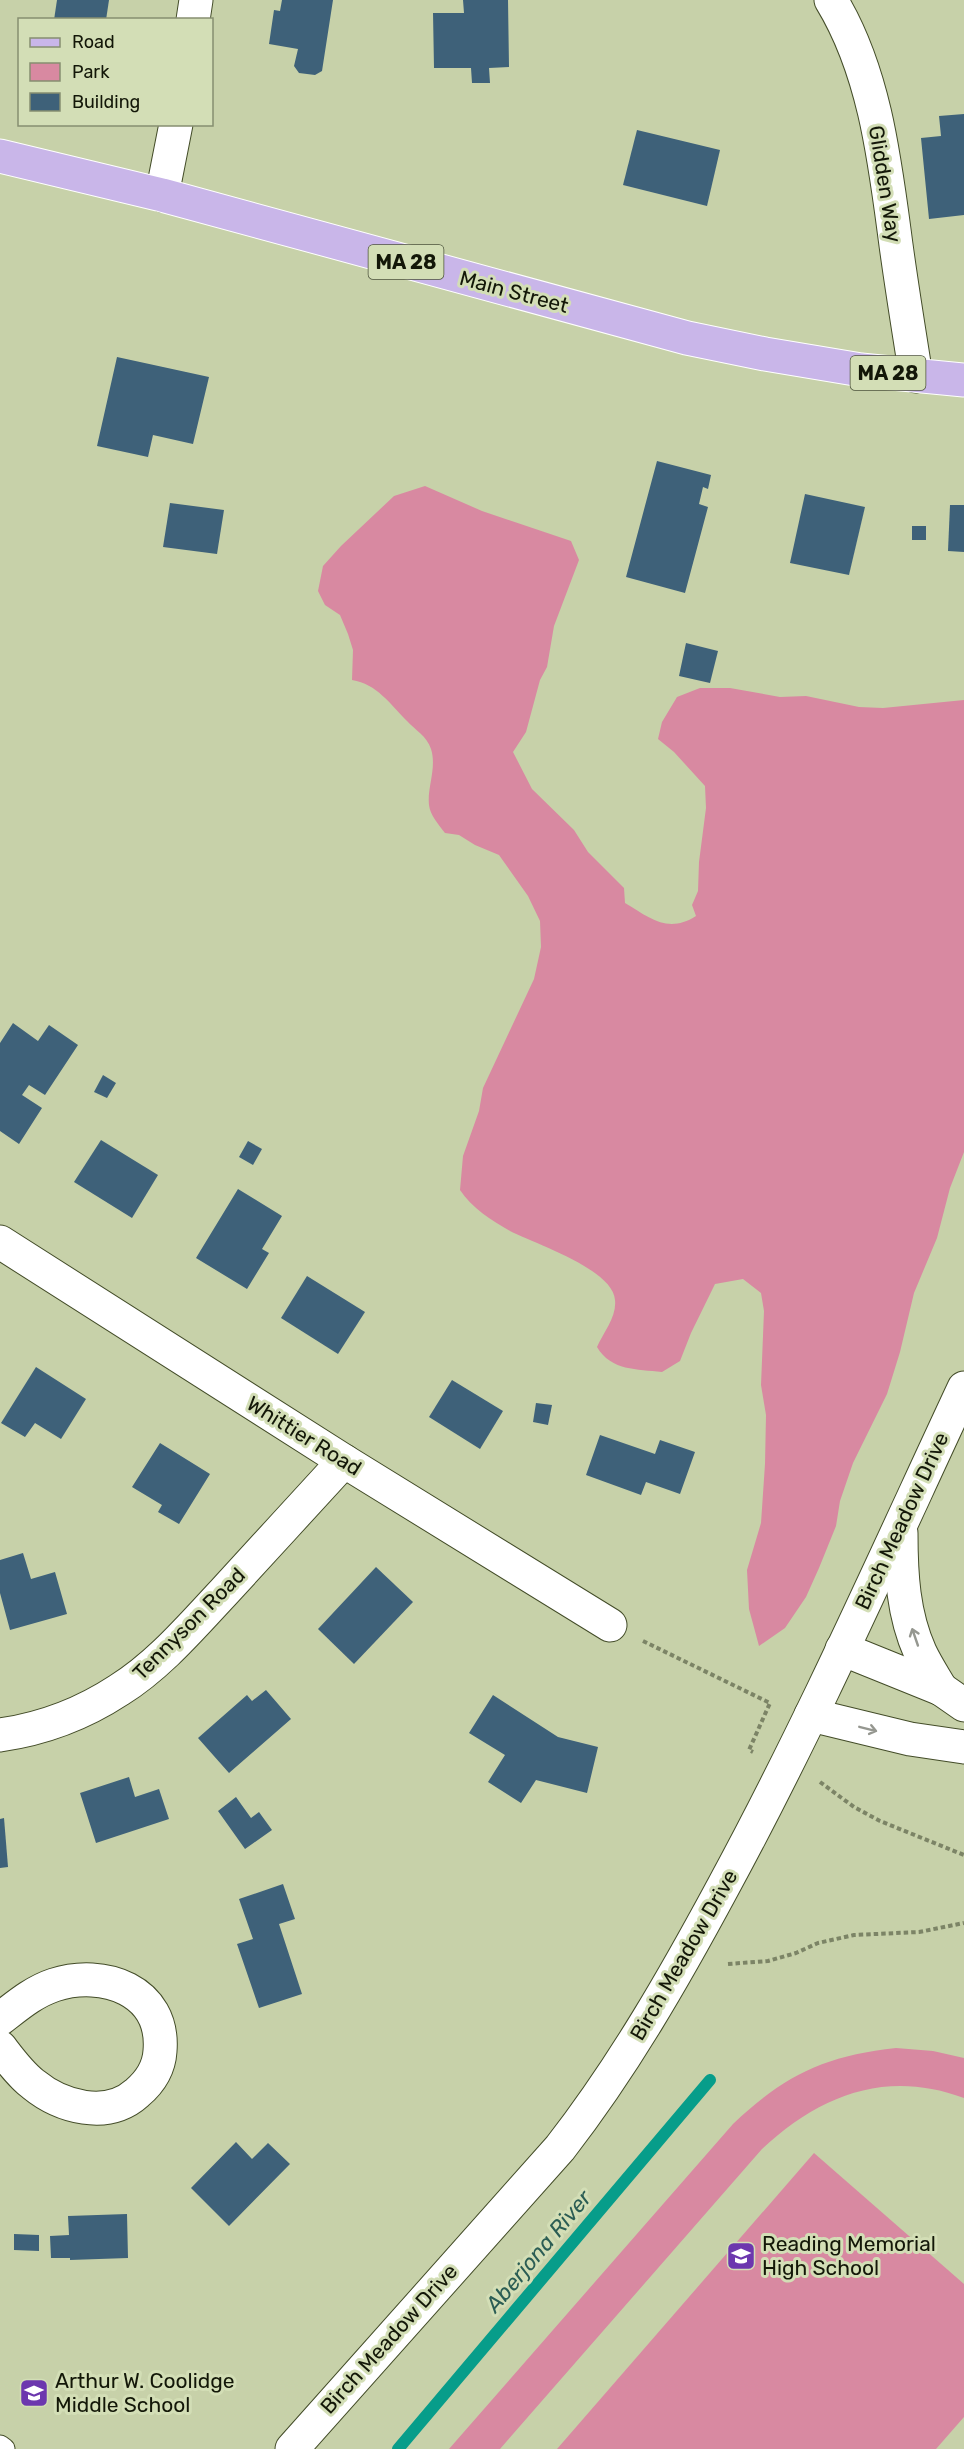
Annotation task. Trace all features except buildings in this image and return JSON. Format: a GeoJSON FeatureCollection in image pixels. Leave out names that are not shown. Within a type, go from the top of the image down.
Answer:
{"type":"FeatureCollection","features":[{"type":"Feature","properties":{"kind":"main road","name":"Main Street"},"geometry":{"type":"LineString","coordinates":[[0,156],[162,195],[687,338],[813,363],[964,380]]}},
{"type":"Feature","properties":{"kind":"street"},"geometry":{"type":"LineString","coordinates":[[193,18],[196,0]]}},
{"type":"Feature","properties":{"kind":"street","name":"Glidden Way"},"geometry":{"type":"LineString","coordinates":[[831,0],[845,23],[855,50],[878,133],[916,376]]}},
{"type":"Feature","properties":{"kind":"street"},"geometry":{"type":"LineString","coordinates":[[162,195],[176,126]]}},
{"type":"Feature","properties":{"kind":"street","name":"Whittier Road"},"geometry":{"type":"LineString","coordinates":[[0,1242],[344,1461],[610,1625]]}},
{"type":"Feature","properties":{"kind":"street","name":"Birch Meadow Drive"},"geometry":{"type":"LineString","coordinates":[[292,2449],[560,2148],[593,2105],[643,2029],[688,1951],[787,1766],[964,1388]]}},
{"type":"Feature","properties":{"kind":"street","name":"Tennyson Road"},"geometry":{"type":"LineString","coordinates":[[0,1735],[48,1725],[120,1690],[141,1674],[183,1636],[344,1461]]}},
{"type":"Feature","properties":{"kind":"street"},"geometry":{"type":"LineString","coordinates":[[901,1522],[901,1574],[906,1610],[920,1652],[952,1697]]}},
{"type":"Feature","properties":{"kind":"street"},"geometry":{"type":"LineString","coordinates":[[842,1649],[952,1697]]}},
{"type":"Feature","properties":{"kind":"street"},"geometry":{"type":"LineString","coordinates":[[811,1715],[910,1739],[964,1747]]}},
{"type":"Feature","properties":{"kind":"street"},"geometry":{"type":"LineString","coordinates":[[0,2019],[27,1998],[55,1985],[88,1980],[104,1981],[130,1990],[151,2010],[158,2029],[160,2050],[158,2064],[144,2087],[122,2103],[95,2109],[80,2107],[61,2100],[34,2085],[23,2076],[0,2047]]}},
{"type":"Feature","properties":{"kind":"lane"},"geometry":{"type":"LineString","coordinates":[[0,2446],[4,2449]]}},
{"type":"Feature","properties":{"kind":"path"},"geometry":{"type":"LineString","coordinates":[[610,1625],[770,1703],[749,1750],[830,1788],[854,1807],[880,1821],[964,1855]]}},
{"type":"Feature","properties":{"kind":"path"},"geometry":{"type":"LineString","coordinates":[[728,1964],[768,1961],[796,1953],[818,1943],[854,1935],[919,1932],[964,1923]]}},
{"type":"Feature","properties":{"kind":"green space"},"geometry":{"type":"Polygon","coordinates":[[[425,486],[482,511],[571,541],[579,560],[554,626],[547,667],[540,680],[526,732],[513,752],[532,789],[574,830],[588,852],[624,888],[625,903],[659,922],[677,924],[696,916],[692,905],[698,891],[706,808],[705,786],[674,752],[658,739],[662,722],[677,697],[700,688],[730,688],[780,697],[806,696],[859,707],[883,708],[964,700],[964,1152],[950,1188],[937,1238],[914,1293],[887,1394],[853,1463],[840,1501],[836,1526],[819,1568],[806,1597],[785,1628],[759,1646],[749,1609],[747,1570],[761,1523],[765,1464],[766,1415],[761,1385],[764,1311],[761,1293],[743,1279],[715,1284],[680,1361],[662,1372],[617,1365],[603,1355],[597,1347],[614,1312],[615,1300],[611,1289],[587,1268],[496,1222],[476,1208],[460,1190],[463,1156],[479,1111],[483,1088],[534,979],[541,947],[540,921],[528,896],[499,855],[459,835],[445,833],[435,820],[429,805],[433,756],[429,744],[376,690],[352,680],[353,650],[348,634],[340,615],[325,605],[318,591],[323,566],[341,546],[394,496],[425,486]]]}},
{"type":"Feature","properties":{"kind":"green space"},"geometry":{"type":"Polygon","coordinates":[[[896,2048],[933,2051],[964,2058],[964,2098],[908,2086],[881,2087],[855,2092],[831,2101],[807,2114],[762,2149],[500,2449],[449,2449],[733,2124],[770,2093],[807,2071],[847,2056],[896,2048]]]}},
{"type":"Feature","properties":{"kind":"green space"},"geometry":{"type":"Polygon","coordinates":[[[814,2153],[964,2284],[964,2417],[936,2449],[557,2449],[814,2153]]]}},
{"type":"Feature","properties":{"kind":"waterway","name":"Aberjona River"},"geometry":{"type":"LineString","coordinates":[[398,2449],[710,2080]]}},
{"type":"Feature","properties":{"kind":"place","name":"Reading Memorial High School"},"geometry":{"type":"Point","coordinates":[741,2256]}},
{"type":"Feature","properties":{"kind":"place","name":"Arthur W. Coolidge Middle School"},"geometry":{"type":"Point","coordinates":[34,2393]}}]}
